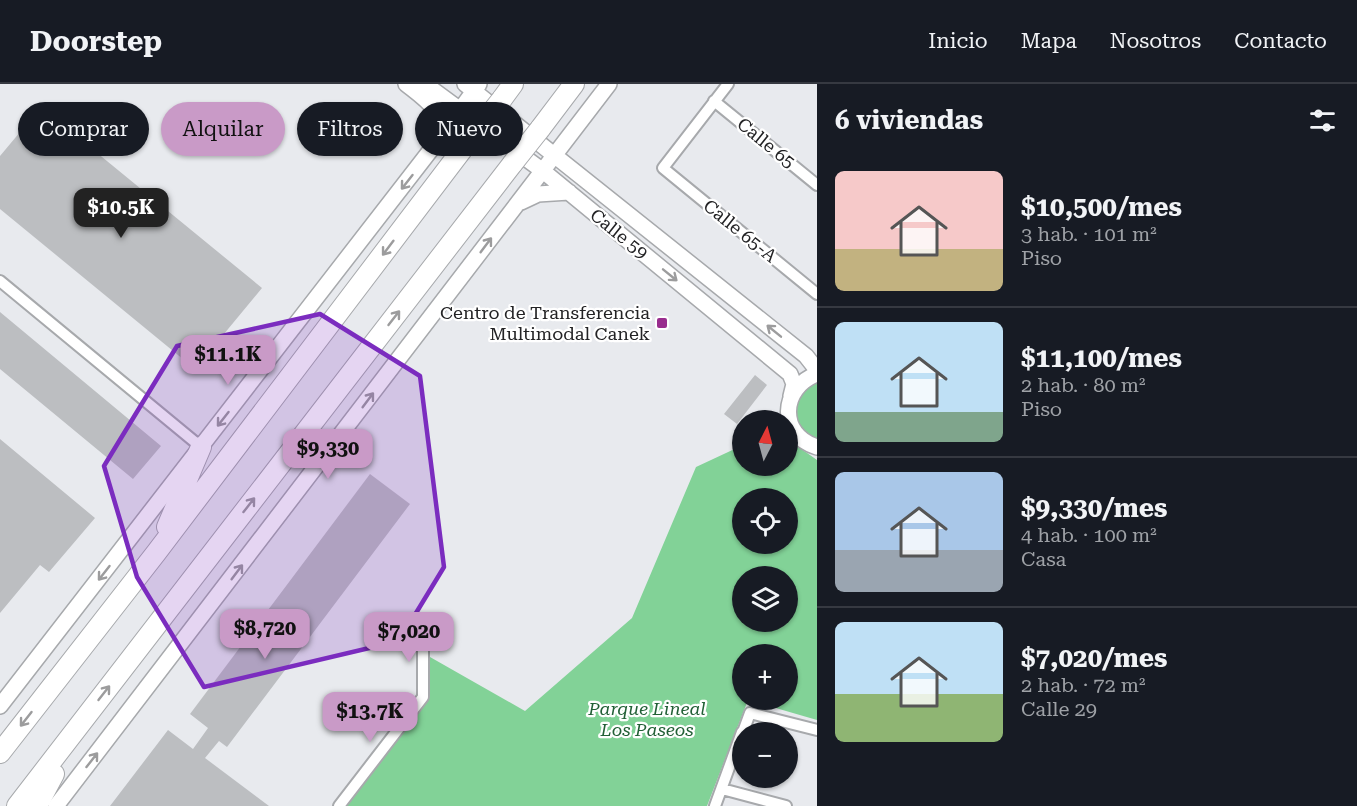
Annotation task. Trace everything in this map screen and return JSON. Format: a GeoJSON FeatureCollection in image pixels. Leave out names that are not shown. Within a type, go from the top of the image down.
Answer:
{"type":"FeatureCollection","features":[{"type":"Feature","properties":{"kind":"highway"},"geometry":{"type":"LineString","coordinates":[[17,806],[574,84]]}},
{"type":"Feature","properties":{"kind":"highway"},"geometry":{"type":"LineString","coordinates":[[0,753],[156,553],[508,92]]}},
{"type":"Feature","properties":{"kind":"highway"},"geometry":{"type":"LineString","coordinates":[[156,553],[201,447]]}},
{"type":"Feature","properties":{"kind":"highway"},"geometry":{"type":"LineString","coordinates":[[37,806],[84,719]]}},
{"type":"Feature","properties":{"kind":"main road"},"geometry":{"type":"LineString","coordinates":[[406,84],[428,102]]}},
{"type":"Feature","properties":{"kind":"main road","name":"Calle 59"},"geometry":{"type":"LineString","coordinates":[[426,84],[450,102]]}},
{"type":"Feature","properties":{"kind":"main road"},"geometry":{"type":"LineString","coordinates":[[56,806],[609,84]]}},
{"type":"Feature","properties":{"kind":"main road"},"geometry":{"type":"LineString","coordinates":[[464,102],[472,86]]}},
{"type":"Feature","properties":{"kind":"main road","name":"Calle 59"},"geometry":{"type":"LineString","coordinates":[[472,86],[806,356],[817,372]]}},
{"type":"Feature","properties":{"kind":"main road"},"geometry":{"type":"LineString","coordinates":[[0,706],[426,156]]}},
{"type":"Feature","properties":{"kind":"main road","name":"Calle 59"},"geometry":{"type":"LineString","coordinates":[[523,156],[790,374],[794,384],[788,407],[789,419],[800,438],[817,447]]}},
{"type":"Feature","properties":{"kind":"main road"},"geometry":{"type":"LineString","coordinates":[[516,206],[538,194],[569,192]]}},
{"type":"Feature","properties":{"kind":"main road"},"geometry":{"type":"LineString","coordinates":[[791,396],[798,386],[817,372]]}},
{"type":"Feature","properties":{"kind":"street"},"geometry":{"type":"LineString","coordinates":[[714,101],[728,84]]}},
{"type":"Feature","properties":{"kind":"street","name":"Calle 65-A"},"geometry":{"type":"LineString","coordinates":[[714,101],[663,168],[817,294]]}},
{"type":"Feature","properties":{"kind":"street","name":"Calle 65"},"geometry":{"type":"LineString","coordinates":[[714,101],[817,185]]}},
{"type":"Feature","properties":{"kind":"street"},"geometry":{"type":"LineString","coordinates":[[0,281],[201,447]]}},
{"type":"Feature","properties":{"kind":"street"},"geometry":{"type":"LineString","coordinates":[[339,806],[423,697],[423,629]]}},
{"type":"Feature","properties":{"kind":"street"},"geometry":{"type":"LineString","coordinates":[[747,722],[750,713],[785,722]]}},
{"type":"Feature","properties":{"kind":"street"},"geometry":{"type":"LineString","coordinates":[[798,725],[817,730]]}},
{"type":"Feature","properties":{"kind":"street"},"geometry":{"type":"LineString","coordinates":[[715,806],[732,762]]}},
{"type":"Feature","properties":{"kind":"street"},"geometry":{"type":"LineString","coordinates":[[722,789],[786,806]]}},
{"type":"Feature","properties":{"kind":"highlighted area"},"geometry":{"type":"Polygon","coordinates":[[[320,314],[420,376],[444,567],[399,641],[204,687],[137,577],[104,466],[177,346],[320,314]]]}},
{"type":"Feature","properties":{"kind":"green space"},"geometry":{"type":"Polygon","coordinates":[[[817,382],[817,440],[804,434],[798,423],[798,410],[795,410],[797,396],[803,388],[817,382]]]}},
{"type":"Feature","properties":{"kind":"green space","name":"Parque Lineal Los Paseos"},"geometry":{"type":"Polygon","coordinates":[[[798,447],[817,460],[817,720],[782,710],[798,710],[798,644],[732,644],[732,710],[744,710],[739,722],[732,722],[732,741],[707,806],[339,806],[429,696],[430,657],[525,711],[632,618],[696,467],[732,450],[732,476],[798,476],[798,447]]]}},
{"type":"Feature","properties":{"kind":"building"},"geometry":{"type":"Polygon","coordinates":[[[18,134],[18,156],[101,156],[262,288],[195,369],[0,209],[0,156],[18,134]]]}},
{"type":"Feature","properties":{"kind":"building"},"geometry":{"type":"Polygon","coordinates":[[[0,312],[161,446],[133,479],[0,369],[0,312]]]}},
{"type":"Feature","properties":{"kind":"building"},"geometry":{"type":"Polygon","coordinates":[[[755,375],[767,385],[748,410],[732,410],[732,420],[724,414],[755,375]]]}},
{"type":"Feature","properties":{"kind":"building"},"geometry":{"type":"Polygon","coordinates":[[[0,439],[95,518],[49,572],[40,565],[0,613],[0,439]]]}},
{"type":"Feature","properties":{"kind":"building"},"geometry":{"type":"Polygon","coordinates":[[[370,474],[410,504],[227,747],[219,741],[205,758],[269,806],[110,806],[168,730],[193,749],[208,728],[190,714],[370,474]]]}},
{"type":"Feature","properties":{"kind":"place","name":"Centro de Transferencia Multimodal Canek"},"geometry":{"type":"Point","coordinates":[662,323]}}]}
